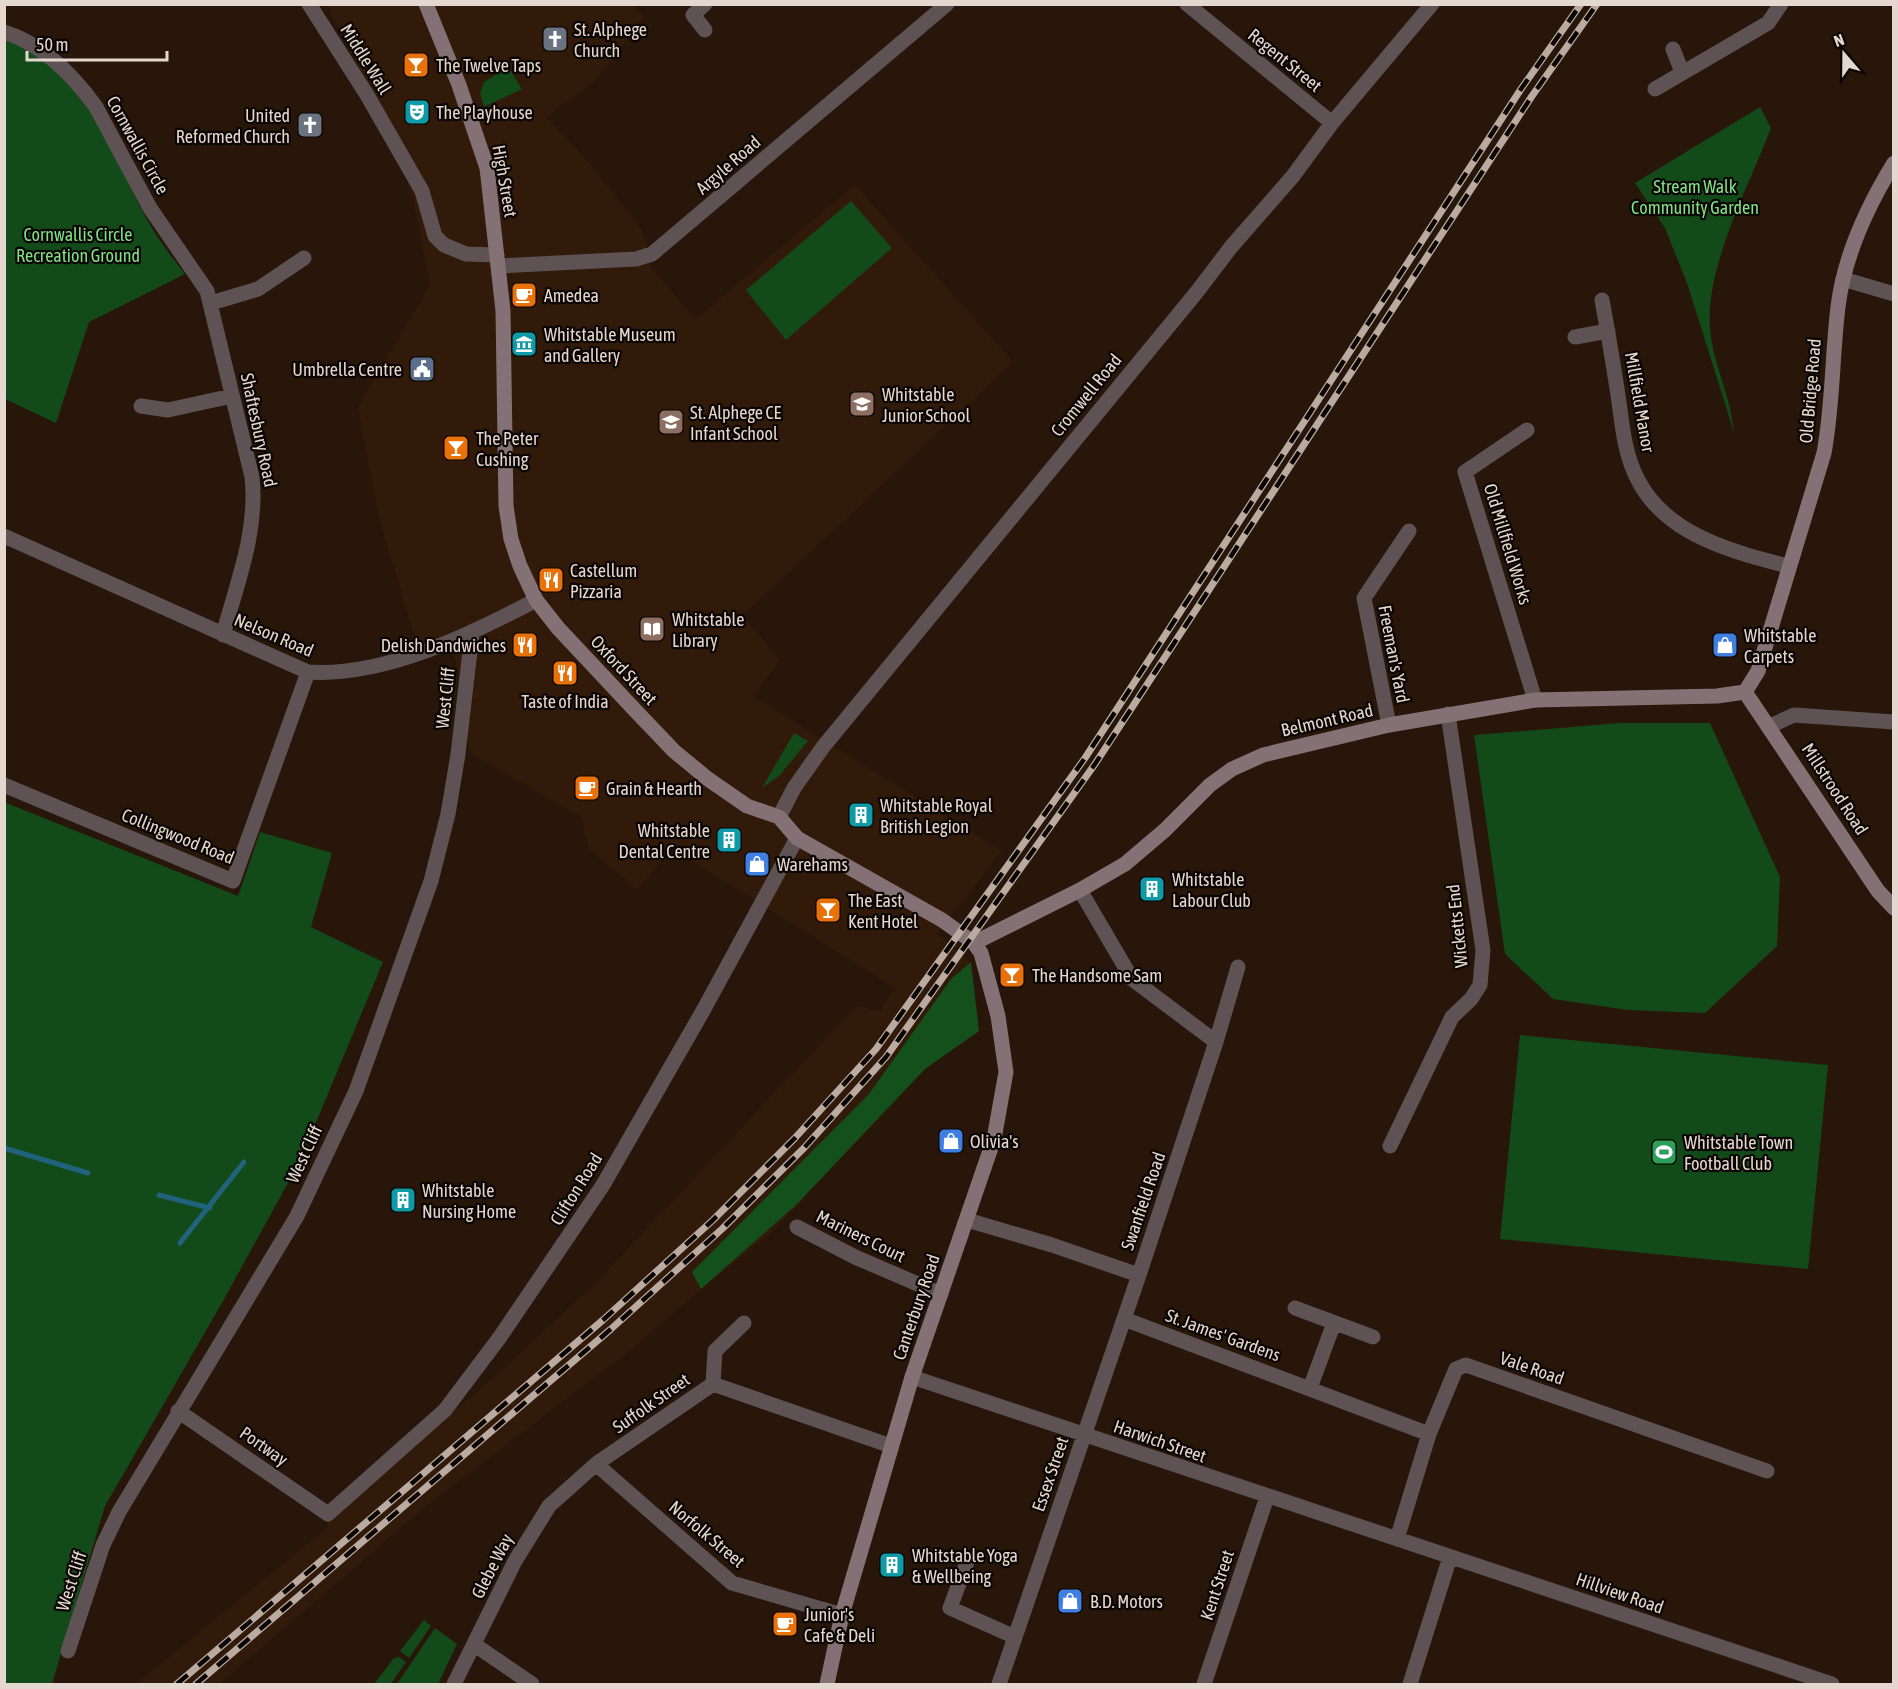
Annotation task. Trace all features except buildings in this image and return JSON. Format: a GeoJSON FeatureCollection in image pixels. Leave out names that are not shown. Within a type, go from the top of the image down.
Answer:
{"type":"FeatureCollection","features":[{"type":"Feature","properties":{"kind":"main road","name":"High Street"},"geometry":{"type":"LineString","coordinates":[[426,4],[459,85],[487,168],[498,260]]}},
{"type":"Feature","properties":{"kind":"main road","name":"Old Bridge Road"},"geometry":{"type":"LineString","coordinates":[[1745,692],[1758,671],[1827,441],[1831,418],[1838,307],[1843,279],[1858,233],[1893,163]]}},
{"type":"Feature","properties":{"kind":"main road","name":"Oxford Street"},"geometry":{"type":"LineString","coordinates":[[498,260],[503,311],[506,506],[511,539],[520,566],[536,600],[558,628],[674,751],[747,806],[779,817]]}},
{"type":"Feature","properties":{"kind":"main road","name":"Belmont Road"},"geometry":{"type":"LineString","coordinates":[[974,943],[1080,890],[1125,864],[1165,830],[1210,785],[1232,769],[1263,755],[1389,725],[1535,700],[1717,696],[1745,692]]}},
{"type":"Feature","properties":{"kind":"main road","name":"Millstrood Road"},"geometry":{"type":"LineString","coordinates":[[1745,692],[1770,726],[1878,891],[1893,908]]}},
{"type":"Feature","properties":{"kind":"main road"},"geometry":{"type":"LineString","coordinates":[[779,817],[797,838],[942,920],[974,943]]}},
{"type":"Feature","properties":{"kind":"main road","name":"Canterbury Road"},"geometry":{"type":"LineString","coordinates":[[827,1684],[842,1615],[912,1377],[994,1139],[1006,1072],[998,1016],[981,953],[974,943]]}},
{"type":"Feature","properties":{"kind":"street","name":"Middle Wall"},"geometry":{"type":"LineString","coordinates":[[309,4],[367,95],[422,191],[435,236],[444,245],[466,254],[498,260]]}},
{"type":"Feature","properties":{"kind":"street"},"geometry":{"type":"LineString","coordinates":[[705,4],[693,15],[705,30]]}},
{"type":"Feature","properties":{"kind":"street","name":"Argyle Road"},"geometry":{"type":"LineString","coordinates":[[498,260],[636,259],[652,254],[947,4]]}},
{"type":"Feature","properties":{"kind":"street","name":"Regent Street"},"geometry":{"type":"LineString","coordinates":[[1187,4],[1332,123]]}},
{"type":"Feature","properties":{"kind":"street","name":"Cromwell Road"},"geometry":{"type":"LineString","coordinates":[[779,817],[794,788],[823,747],[1197,293],[1230,247],[1293,176],[1332,123],[1432,4]]}},
{"type":"Feature","properties":{"kind":"street"},"geometry":{"type":"LineString","coordinates":[[1655,89],[1768,23],[1781,4]]}},
{"type":"Feature","properties":{"kind":"street","name":"Cornwallis Circle"},"geometry":{"type":"LineString","coordinates":[[4,32],[21,37],[42,52],[83,89],[96,106],[162,228],[207,291],[210,303]]}},
{"type":"Feature","properties":{"kind":"street"},"geometry":{"type":"LineString","coordinates":[[1673,49],[1682,72]]}},
{"type":"Feature","properties":{"kind":"street"},"geometry":{"type":"LineString","coordinates":[[210,303],[258,289],[304,258]]}},
{"type":"Feature","properties":{"kind":"street"},"geometry":{"type":"LineString","coordinates":[[1843,279],[1893,294]]}},
{"type":"Feature","properties":{"kind":"street","name":"Millfield Manor"},"geometry":{"type":"LineString","coordinates":[[1602,300],[1629,453],[1637,478],[1648,496],[1669,517],[1694,533],[1730,550],[1788,566]]}},
{"type":"Feature","properties":{"kind":"street","name":"Shaftesbury Road"},"geometry":{"type":"LineString","coordinates":[[210,303],[252,477],[255,504],[252,526],[223,634]]}},
{"type":"Feature","properties":{"kind":"street","name":"Millfield Manor"},"geometry":{"type":"LineString","coordinates":[[1575,337],[1608,331]]}},
{"type":"Feature","properties":{"kind":"street"},"geometry":{"type":"LineString","coordinates":[[141,406],[168,410],[232,396]]}},
{"type":"Feature","properties":{"kind":"street","name":"Old Millfield Works"},"geometry":{"type":"LineString","coordinates":[[1527,430],[1465,472],[1535,700]]}},
{"type":"Feature","properties":{"kind":"street","name":"Freeman's Yard"},"geometry":{"type":"LineString","coordinates":[[1389,725],[1364,598],[1409,531]]}},
{"type":"Feature","properties":{"kind":"street","name":"Nelson Road"},"geometry":{"type":"LineString","coordinates":[[4,536],[308,672],[338,674],[372,667],[471,634],[536,600]]}},
{"type":"Feature","properties":{"kind":"street","name":"West Cliff"},"geometry":{"type":"LineString","coordinates":[[68,1651],[103,1545],[119,1512],[297,1216],[363,1071],[431,881],[448,814],[458,754],[471,634]]}},
{"type":"Feature","properties":{"kind":"street","name":"Collingwood Road"},"geometry":{"type":"LineString","coordinates":[[4,785],[232,881],[308,672]]}},
{"type":"Feature","properties":{"kind":"street","name":"Wicketts End"},"geometry":{"type":"LineString","coordinates":[[1390,1146],[1452,1017],[1477,992],[1482,977],[1483,950],[1448,714]]}},
{"type":"Feature","properties":{"kind":"street"},"geometry":{"type":"LineString","coordinates":[[1770,726],[1794,715],[1893,722]]}},
{"type":"Feature","properties":{"kind":"street","name":"Clifton Road"},"geometry":{"type":"LineString","coordinates":[[328,1514],[445,1410],[500,1337],[603,1185],[797,838]]}},
{"type":"Feature","properties":{"kind":"street"},"geometry":{"type":"LineString","coordinates":[[1080,890],[1132,979],[1216,1042]]}},
{"type":"Feature","properties":{"kind":"street","name":"Swanfield Road"},"geometry":{"type":"LineString","coordinates":[[967,1220],[1052,1245],[1138,1275],[1216,1042],[1238,967]]}},
{"type":"Feature","properties":{"kind":"street","name":"Mariners Court"},"geometry":{"type":"LineString","coordinates":[[797,1227],[855,1257],[941,1294]]}},
{"type":"Feature","properties":{"kind":"street","name":"Essex Street"},"geometry":{"type":"LineString","coordinates":[[999,1684],[1138,1275]]}},
{"type":"Feature","properties":{"kind":"street"},"geometry":{"type":"LineString","coordinates":[[1295,1308],[1373,1337]]}},
{"type":"Feature","properties":{"kind":"street","name":"St. James' Gardens"},"geometry":{"type":"LineString","coordinates":[[1124,1319],[1429,1434]]}},
{"type":"Feature","properties":{"kind":"street"},"geometry":{"type":"LineString","coordinates":[[713,1384],[715,1351],[744,1323]]}},
{"type":"Feature","properties":{"kind":"street"},"geometry":{"type":"LineString","coordinates":[[1310,1388],[1334,1323]]}},
{"type":"Feature","properties":{"kind":"street","name":"Vale Road"},"geometry":{"type":"LineString","coordinates":[[1397,1539],[1429,1434],[1456,1369],[1466,1365],[1767,1471]]}},
{"type":"Feature","properties":{"kind":"street","name":"Harwich Street"},"geometry":{"type":"LineString","coordinates":[[912,1377],[1397,1539]]}},
{"type":"Feature","properties":{"kind":"street","name":"Suffolk Street"},"geometry":{"type":"LineString","coordinates":[[549,1506],[596,1464],[713,1384],[891,1446]]}},
{"type":"Feature","properties":{"kind":"street","name":"Portway"},"geometry":{"type":"LineString","coordinates":[[178,1411],[328,1514]]}},
{"type":"Feature","properties":{"kind":"street","name":"Norfolk Street"},"geometry":{"type":"LineString","coordinates":[[596,1464],[732,1584],[842,1615]]}},
{"type":"Feature","properties":{"kind":"street","name":"Kent Street"},"geometry":{"type":"LineString","coordinates":[[1204,1684],[1267,1497]]}},
{"type":"Feature","properties":{"kind":"street","name":"Glebe Way"},"geometry":{"type":"LineString","coordinates":[[454,1684],[515,1561],[549,1506]]}},
{"type":"Feature","properties":{"kind":"street","name":"Hillview Road"},"geometry":{"type":"LineString","coordinates":[[1397,1539],[1832,1684]]}},
{"type":"Feature","properties":{"kind":"street"},"geometry":{"type":"LineString","coordinates":[[1410,1684],[1450,1557]]}},
{"type":"Feature","properties":{"kind":"street"},"geometry":{"type":"LineString","coordinates":[[967,1562],[950,1608],[1015,1637]]}},
{"type":"Feature","properties":{"kind":"street"},"geometry":{"type":"LineString","coordinates":[[474,1645],[532,1684]]}},
{"type":"Feature","properties":{"kind":"shaded area"},"geometry":{"type":"Polygon","coordinates":[[[327,5],[638,5],[634,8],[645,17],[595,81],[546,117],[594,168],[643,232],[651,268],[695,320],[855,185],[1013,362],[742,616],[780,660],[753,696],[1002,851],[937,934],[971,962],[979,1031],[925,1069],[772,1232],[633,1348],[426,1506],[219,1684],[136,1684],[328,1527],[328,1516],[490,1381],[593,1286],[856,1006],[880,1011],[895,988],[671,848],[638,890],[589,849],[581,817],[470,753],[451,633],[418,648],[378,515],[358,407],[430,285],[405,159],[327,5]]]}},
{"type":"Feature","properties":{"kind":"green space","name":"Cornwallis Circle Recreation Ground"},"geometry":{"type":"Polygon","coordinates":[[[5,39],[33,52],[56,69],[76,91],[108,141],[152,228],[185,274],[89,322],[56,423],[5,399],[5,39]]]}},
{"type":"Feature","properties":{"kind":"green space"},"geometry":{"type":"Polygon","coordinates":[[[505,69],[511,71],[522,89],[484,107],[480,93],[484,82],[505,69]]]}},
{"type":"Feature","properties":{"kind":"green space","name":"Stream Walk Community Garden"},"geometry":{"type":"Polygon","coordinates":[[[1760,107],[1771,128],[1721,253],[1710,305],[1712,342],[1734,432],[1687,283],[1665,228],[1635,183],[1760,107]]]}},
{"type":"Feature","properties":{"kind":"green space"},"geometry":{"type":"Polygon","coordinates":[[[851,201],[892,248],[786,340],[746,290],[851,201]]]}},
{"type":"Feature","properties":{"kind":"green space"},"geometry":{"type":"Polygon","coordinates":[[[1620,723],[1710,723],[1780,877],[1777,946],[1705,1013],[1628,1010],[1553,999],[1505,954],[1474,735],[1620,723]]]}},
{"type":"Feature","properties":{"kind":"green space"},"geometry":{"type":"Polygon","coordinates":[[[794,733],[808,741],[779,776],[762,788],[794,733]]]}},
{"type":"Feature","properties":{"kind":"green space"},"geometry":{"type":"Polygon","coordinates":[[[4,802],[238,896],[260,832],[332,853],[311,927],[383,962],[299,1163],[105,1506],[52,1684],[5,1684],[4,802]]]}},
{"type":"Feature","properties":{"kind":"green space"},"geometry":{"type":"Polygon","coordinates":[[[971,962],[979,1031],[925,1069],[796,1205],[701,1289],[692,1272],[869,1094],[951,979],[971,962]]]}},
{"type":"Feature","properties":{"kind":"green space","name":"Whitstable Town Football Club"},"geometry":{"type":"Polygon","coordinates":[[[1520,1035],[1828,1065],[1808,1269],[1500,1239],[1520,1035]]]}},
{"type":"Feature","properties":{"kind":"green space"},"geometry":{"type":"Polygon","coordinates":[[[424,1620],[431,1626],[409,1658],[400,1651],[424,1620]]]}},
{"type":"Feature","properties":{"kind":"green space"},"geometry":{"type":"Polygon","coordinates":[[[435,1628],[457,1644],[438,1684],[397,1684],[435,1628]]]}},
{"type":"Feature","properties":{"kind":"green space"},"geometry":{"type":"Polygon","coordinates":[[[399,1657],[406,1662],[391,1684],[374,1684],[394,1658],[399,1657]]]}},
{"type":"Feature","properties":{"kind":"waterway"},"geometry":{"type":"LineString","coordinates":[[4,1148],[88,1173]]}},
{"type":"Feature","properties":{"kind":"waterway"},"geometry":{"type":"LineString","coordinates":[[180,1243],[244,1162]]}},
{"type":"Feature","properties":{"kind":"waterway"},"geometry":{"type":"LineString","coordinates":[[159,1195],[210,1208]]}},
{"type":"Feature","properties":{"kind":"railway"},"geometry":{"type":"LineString","coordinates":[[177,1684],[603,1320],[713,1220],[794,1139],[876,1049],[1085,758],[1521,89],[1581,4]]}},
{"type":"Feature","properties":{"kind":"railway"},"geometry":{"type":"LineString","coordinates":[[196,1684],[611,1329],[722,1229],[804,1148],[886,1057],[1095,764],[1532,96],[1597,4]]}},
{"type":"Feature","properties":{"kind":"place","name":"St. Alphege Church"},"geometry":{"type":"Point","coordinates":[555,39]}},
{"type":"Feature","properties":{"kind":"place","name":"The Twelve Taps"},"geometry":{"type":"Point","coordinates":[416,65]}},
{"type":"Feature","properties":{"kind":"place","name":"The Playhouse"},"geometry":{"type":"Point","coordinates":[417,112]}},
{"type":"Feature","properties":{"kind":"place","name":"United Reformed Church"},"geometry":{"type":"Point","coordinates":[310,125]}},
{"type":"Feature","properties":{"kind":"place","name":"Amedea"},"geometry":{"type":"Point","coordinates":[524,295]}},
{"type":"Feature","properties":{"kind":"place","name":"Whitstable Museum and Gallery"},"geometry":{"type":"Point","coordinates":[524,344]}},
{"type":"Feature","properties":{"kind":"place","name":"Umbrella Centre"},"geometry":{"type":"Point","coordinates":[422,369]}},
{"type":"Feature","properties":{"kind":"place","name":"Whitstable Junior School"},"geometry":{"type":"Point","coordinates":[862,404]}},
{"type":"Feature","properties":{"kind":"place","name":"St. Alphege CE Infant School"},"geometry":{"type":"Point","coordinates":[671,422]}},
{"type":"Feature","properties":{"kind":"place","name":"The Peter Cushing"},"geometry":{"type":"Point","coordinates":[456,448]}},
{"type":"Feature","properties":{"kind":"place","name":"Castellum Pizzaria"},"geometry":{"type":"Point","coordinates":[551,580]}},
{"type":"Feature","properties":{"kind":"place","name":"Whitstable Library"},"geometry":{"type":"Point","coordinates":[652,629]}},
{"type":"Feature","properties":{"kind":"place","name":"Delish Dandwiches"},"geometry":{"type":"Point","coordinates":[525,645]}},
{"type":"Feature","properties":{"kind":"place","name":"Whitstable Carpets"},"geometry":{"type":"Point","coordinates":[1725,645]}},
{"type":"Feature","properties":{"kind":"place","name":"Taste of India"},"geometry":{"type":"Point","coordinates":[565,673]}},
{"type":"Feature","properties":{"kind":"place","name":"Grain & Hearth"},"geometry":{"type":"Point","coordinates":[587,788]}},
{"type":"Feature","properties":{"kind":"place","name":"Whitstable Royal British Legion"},"geometry":{"type":"Point","coordinates":[861,815]}},
{"type":"Feature","properties":{"kind":"place","name":"Whitstable Dental Centre"},"geometry":{"type":"Point","coordinates":[729,840]}},
{"type":"Feature","properties":{"kind":"place","name":"Warehams"},"geometry":{"type":"Point","coordinates":[757,864]}},
{"type":"Feature","properties":{"kind":"place","name":"Whitstable Labour Club"},"geometry":{"type":"Point","coordinates":[1152,889]}},
{"type":"Feature","properties":{"kind":"place","name":"The East Kent Hotel"},"geometry":{"type":"Point","coordinates":[828,910]}},
{"type":"Feature","properties":{"kind":"place","name":"The Handsome Sam"},"geometry":{"type":"Point","coordinates":[1012,975]}},
{"type":"Feature","properties":{"kind":"place","name":"Olivia's"},"geometry":{"type":"Point","coordinates":[951,1141]}},
{"type":"Feature","properties":{"kind":"place","name":"Whitstable Town Football Club"},"geometry":{"type":"Point","coordinates":[1664,1152]}},
{"type":"Feature","properties":{"kind":"place","name":"Whitstable Nursing Home"},"geometry":{"type":"Point","coordinates":[403,1200]}},
{"type":"Feature","properties":{"kind":"place","name":"Whitstable Yoga & Wellbeing"},"geometry":{"type":"Point","coordinates":[892,1565]}},
{"type":"Feature","properties":{"kind":"place","name":"B.D. Motors"},"geometry":{"type":"Point","coordinates":[1070,1601]}},
{"type":"Feature","properties":{"kind":"place","name":"Junior's Cafe & Deli"},"geometry":{"type":"Point","coordinates":[785,1624]}}]}
